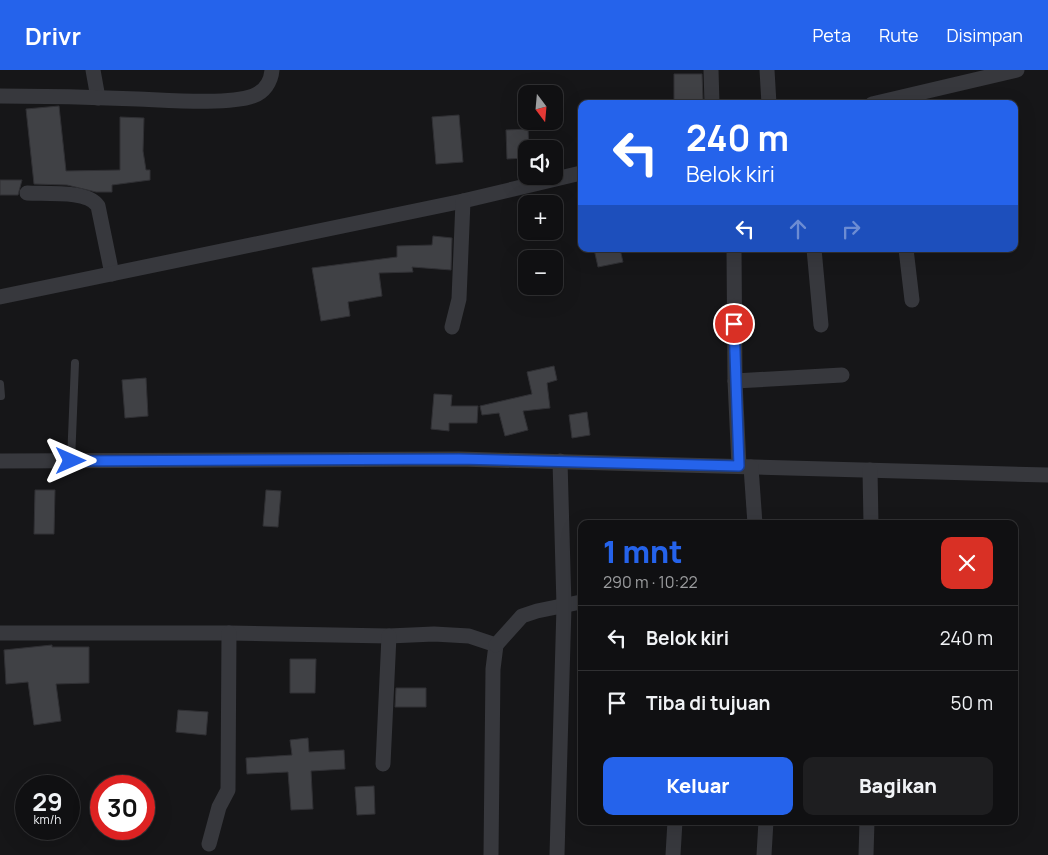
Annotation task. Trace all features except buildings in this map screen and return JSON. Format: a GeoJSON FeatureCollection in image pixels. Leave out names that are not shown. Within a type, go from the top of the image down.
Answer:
{"type":"FeatureCollection","features":[{"type":"Feature","properties":{"kind":"street"},"geometry":{"type":"LineString","coordinates":[[93,70],[98,98]]}},
{"type":"Feature","properties":{"kind":"street"},"geometry":{"type":"LineString","coordinates":[[0,96],[179,100],[242,99],[259,93],[266,87],[270,81],[272,70]]}},
{"type":"Feature","properties":{"kind":"street"},"geometry":{"type":"LineString","coordinates":[[711,70],[712,100]]}},
{"type":"Feature","properties":{"kind":"street"},"geometry":{"type":"LineString","coordinates":[[767,70],[769,100]]}},
{"type":"Feature","properties":{"kind":"street"},"geometry":{"type":"LineString","coordinates":[[889,100],[1017,70]]}},
{"type":"Feature","properties":{"kind":"street"},"geometry":{"type":"LineString","coordinates":[[0,297],[462,201],[578,174]]}},
{"type":"Feature","properties":{"kind":"street"},"geometry":{"type":"LineString","coordinates":[[27,193],[85,196],[95,200],[98,206],[112,274]]}},
{"type":"Feature","properties":{"kind":"street"},"geometry":{"type":"LineString","coordinates":[[452,328],[460,299],[462,201]]}},
{"type":"Feature","properties":{"kind":"street"},"geometry":{"type":"LineString","coordinates":[[734,252],[735,381],[745,467],[754,520]]}},
{"type":"Feature","properties":{"kind":"street"},"geometry":{"type":"LineString","coordinates":[[814,252],[821,325]]}},
{"type":"Feature","properties":{"kind":"street"},"geometry":{"type":"LineString","coordinates":[[906,252],[912,300]]}},
{"type":"Feature","properties":{"kind":"street"},"geometry":{"type":"LineString","coordinates":[[735,381],[842,375]]}},
{"type":"Feature","properties":{"kind":"street"},"geometry":{"type":"LineString","coordinates":[[0,461],[459,459],[1048,475]]}},
{"type":"Feature","properties":{"kind":"street"},"geometry":{"type":"LineString","coordinates":[[558,855],[564,606],[560,461]]}},
{"type":"Feature","properties":{"kind":"street"},"geometry":{"type":"LineString","coordinates":[[870,470],[871,520]]}},
{"type":"Feature","properties":{"kind":"street"},"geometry":{"type":"LineString","coordinates":[[490,855],[496,645],[522,616],[537,610],[578,603]]}},
{"type":"Feature","properties":{"kind":"street"},"geometry":{"type":"LineString","coordinates":[[0,633],[229,633],[389,636],[434,634],[469,636],[496,645]]}},
{"type":"Feature","properties":{"kind":"street"},"geometry":{"type":"LineString","coordinates":[[209,844],[219,807],[228,790],[229,633]]}},
{"type":"Feature","properties":{"kind":"street"},"geometry":{"type":"LineString","coordinates":[[383,764],[389,636]]}},
{"type":"Feature","properties":{"kind":"street"},"geometry":{"type":"LineString","coordinates":[[673,855],[675,825]]}},
{"type":"Feature","properties":{"kind":"street"},"geometry":{"type":"LineString","coordinates":[[764,855],[766,825]]}},
{"type":"Feature","properties":{"kind":"street"},"geometry":{"type":"LineString","coordinates":[[866,855],[867,825]]}},
{"type":"Feature","properties":{"kind":"lane"},"geometry":{"type":"LineString","coordinates":[[71,461],[75,362]]}},
{"type":"Feature","properties":{"kind":"lane"},"geometry":{"type":"LineString","coordinates":[[0,384],[1,396]]}},
{"type":"Feature","properties":{"kind":"route"},"geometry":{"type":"LineString","coordinates":[[71,461],[459,459],[739,466],[734,324]]}}]}
